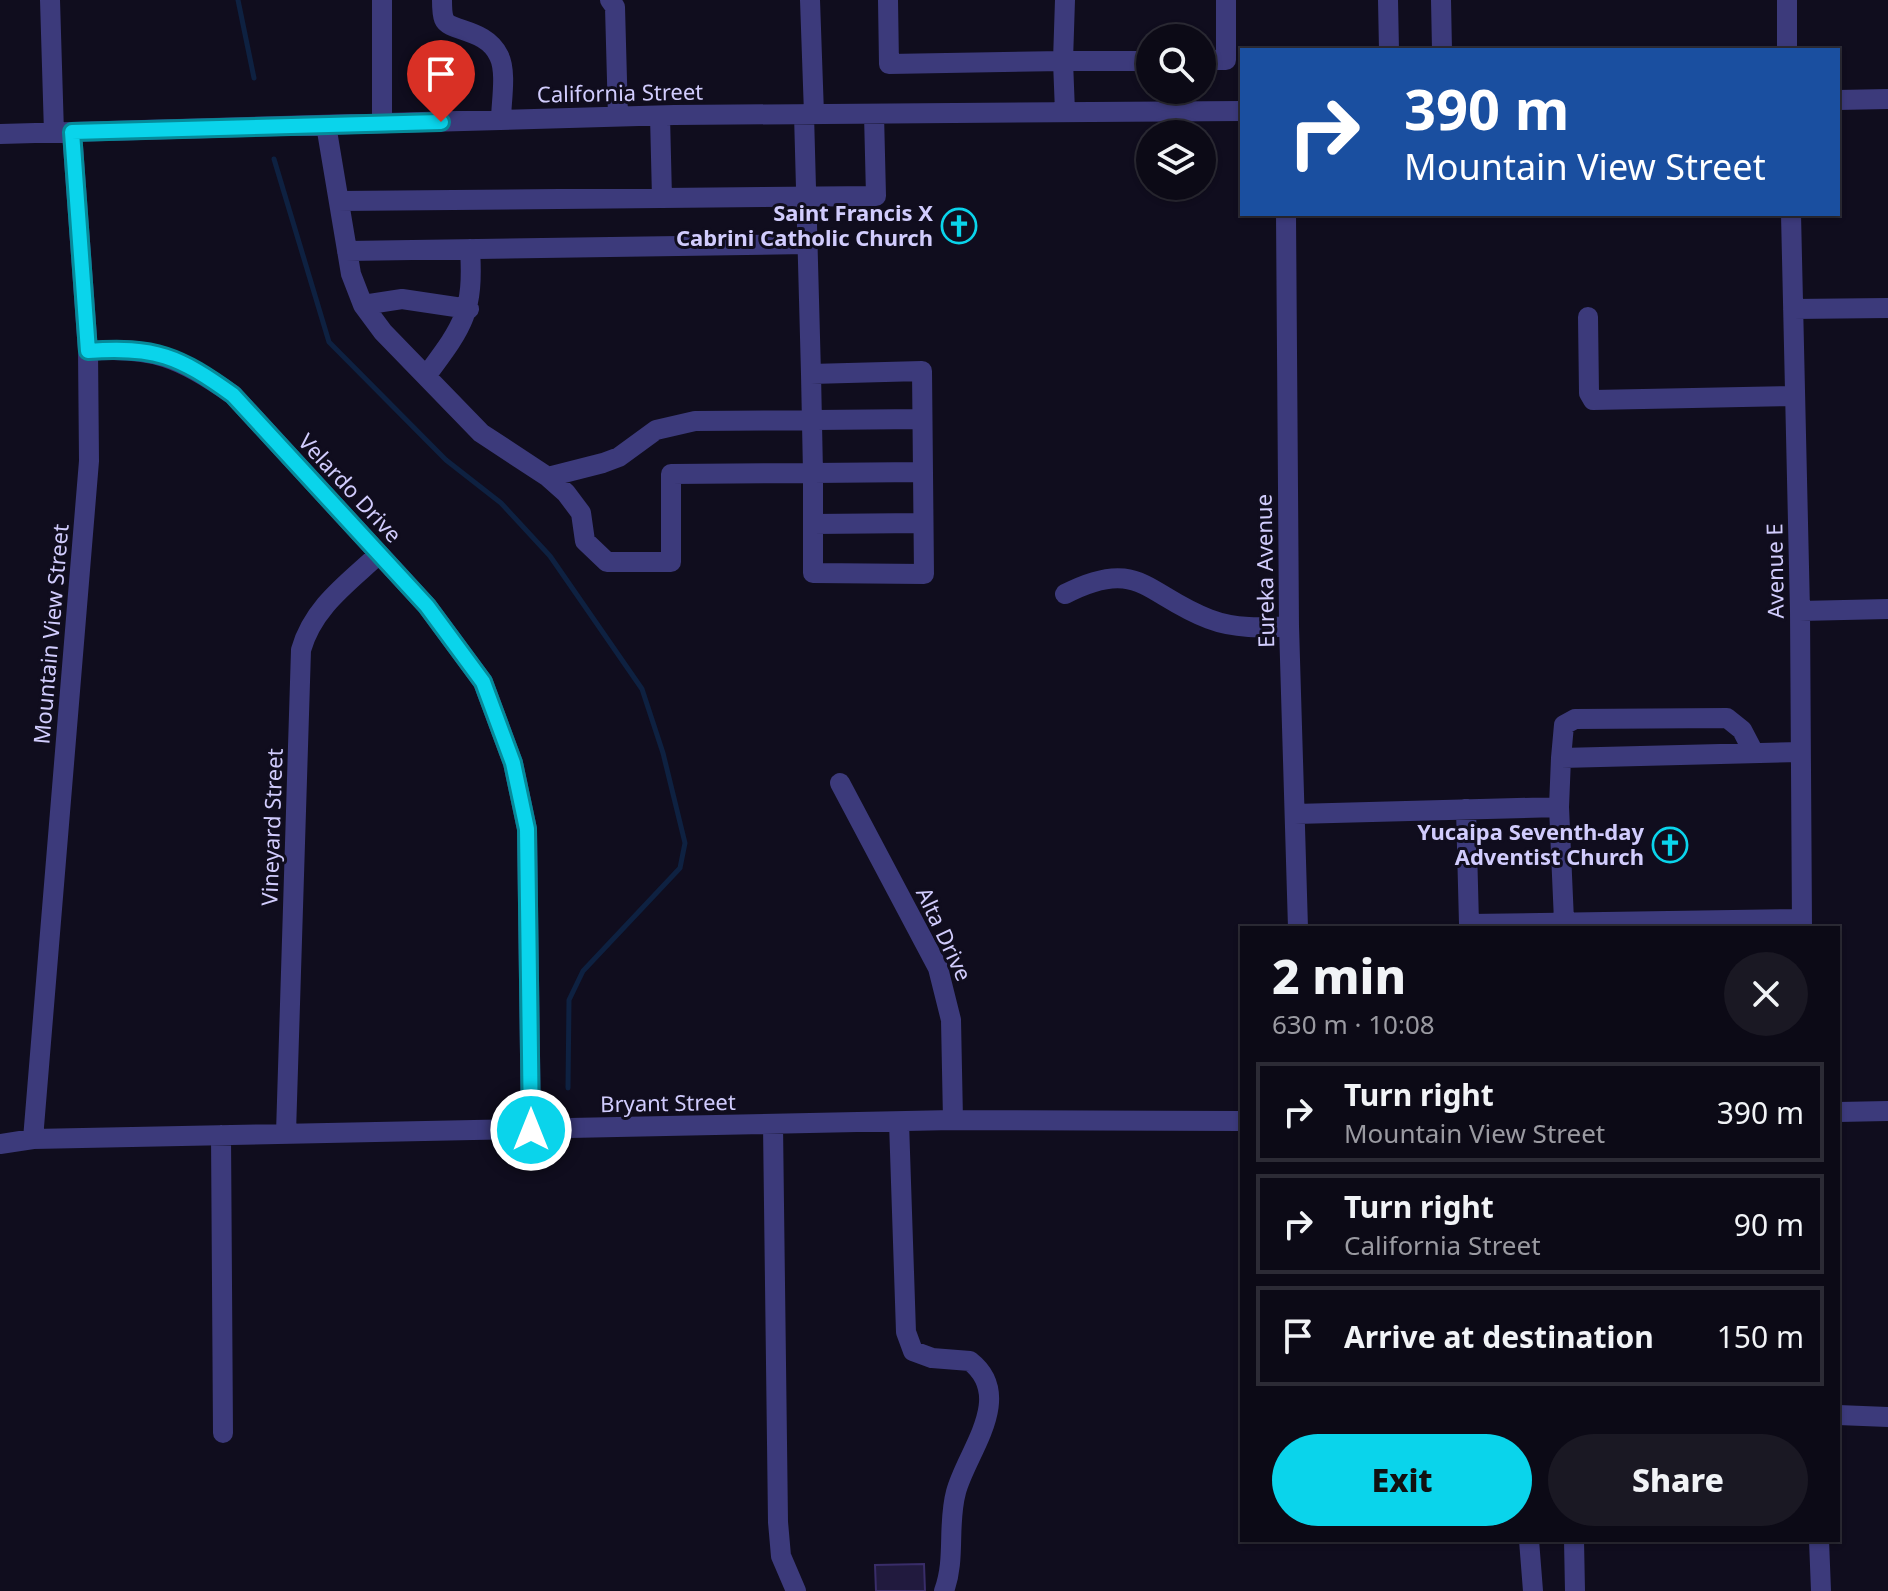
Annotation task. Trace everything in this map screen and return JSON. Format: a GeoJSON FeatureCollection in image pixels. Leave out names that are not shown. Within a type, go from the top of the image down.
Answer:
{"type":"FeatureCollection","features":[{"type":"Feature","properties":{"kind":"street","name":"Mountain View Street"},"geometry":{"type":"LineString","coordinates":[[33,1139],[89,461],[88,351],[50,0]]}},
{"type":"Feature","properties":{"kind":"street"},"geometry":{"type":"LineString","coordinates":[[382,0],[382,123]]}},
{"type":"Feature","properties":{"kind":"street"},"geometry":{"type":"LineString","coordinates":[[442,0],[444,20],[451,27],[470,29],[488,40],[501,59],[501,120]]}},
{"type":"Feature","properties":{"kind":"street"},"geometry":{"type":"LineString","coordinates":[[610,0],[615,7],[624,117]]}},
{"type":"Feature","properties":{"kind":"street"},"geometry":{"type":"LineString","coordinates":[[624,117],[625,0]]}},
{"type":"Feature","properties":{"kind":"street"},"geometry":{"type":"LineString","coordinates":[[810,0],[806,197],[813,573],[924,574],[922,371],[811,374]]}},
{"type":"Feature","properties":{"kind":"street"},"geometry":{"type":"LineString","coordinates":[[888,0],[889,64],[1136,61]]}},
{"type":"Feature","properties":{"kind":"street"},"geometry":{"type":"LineString","coordinates":[[1065,0],[1065,112]]}},
{"type":"Feature","properties":{"kind":"street"},"geometry":{"type":"LineString","coordinates":[[1216,60],[1226,60],[1226,0]]}},
{"type":"Feature","properties":{"kind":"street"},"geometry":{"type":"LineString","coordinates":[[1388,0],[1389,48]]}},
{"type":"Feature","properties":{"kind":"street"},"geometry":{"type":"LineString","coordinates":[[1441,0],[1442,48]]}},
{"type":"Feature","properties":{"kind":"street"},"geometry":{"type":"LineString","coordinates":[[1787,0],[1787,48]]}},
{"type":"Feature","properties":{"kind":"street"},"geometry":{"type":"LineString","coordinates":[[1840,100],[1888,99]]}},
{"type":"Feature","properties":{"kind":"street","name":"California Street"},"geometry":{"type":"LineString","coordinates":[[0,134],[660,116],[1240,111]]}},
{"type":"Feature","properties":{"kind":"street"},"geometry":{"type":"LineString","coordinates":[[339,201],[876,196],[874,114]]}},
{"type":"Feature","properties":{"kind":"street"},"geometry":{"type":"LineString","coordinates":[[660,116],[662,198]]}},
{"type":"Feature","properties":{"kind":"street"},"geometry":{"type":"LineString","coordinates":[[326,125],[351,274],[363,305],[481,433],[548,477],[581,513],[585,541],[607,562],[671,562],[671,474],[922,472]]}},
{"type":"Feature","properties":{"kind":"street","name":"Eureka Avenue"},"geometry":{"type":"LineString","coordinates":[[1286,216],[1289,626],[1298,926]]}},
{"type":"Feature","properties":{"kind":"street","name":"Avenue E"},"geometry":{"type":"LineString","coordinates":[[1791,216],[1800,611],[1802,924]]}},
{"type":"Feature","properties":{"kind":"street"},"geometry":{"type":"LineString","coordinates":[[347,251],[807,244]]}},
{"type":"Feature","properties":{"kind":"street"},"geometry":{"type":"LineString","coordinates":[[426,376],[456,335],[469,309],[472,290],[470,249]]}},
{"type":"Feature","properties":{"kind":"street"},"geometry":{"type":"LineString","coordinates":[[363,305],[402,299],[469,309]]}},
{"type":"Feature","properties":{"kind":"street"},"geometry":{"type":"LineString","coordinates":[[1793,309],[1888,308]]}},
{"type":"Feature","properties":{"kind":"street"},"geometry":{"type":"LineString","coordinates":[[1588,317],[1589,393],[1593,400],[1795,396]]}},
{"type":"Feature","properties":{"kind":"street","name":"Velardo Drive"},"geometry":{"type":"LineString","coordinates":[[88,351],[129,348],[160,353],[198,370],[233,395],[427,606],[475,671],[513,763],[527,829],[530,864],[531,1130]]}},
{"type":"Feature","properties":{"kind":"street"},"geometry":{"type":"LineString","coordinates":[[548,477],[619,457],[656,430],[678,424],[922,419]]}},
{"type":"Feature","properties":{"kind":"street"},"geometry":{"type":"LineString","coordinates":[[813,524],[923,523]]}},
{"type":"Feature","properties":{"kind":"street","name":"Vineyard Street"},"geometry":{"type":"LineString","coordinates":[[286,1133],[301,650],[307,628],[317,613],[379,554]]}},
{"type":"Feature","properties":{"kind":"street"},"geometry":{"type":"LineString","coordinates":[[1065,594],[1096,578],[1123,578],[1166,595],[1208,619],[1251,628],[1289,626]]}},
{"type":"Feature","properties":{"kind":"street"},"geometry":{"type":"LineString","coordinates":[[1800,611],[1888,609]]}},
{"type":"Feature","properties":{"kind":"street"},"geometry":{"type":"LineString","coordinates":[[1573,921],[1559,807],[1564,725],[1575,719],[1727,718],[1742,730],[1754,753]]}},
{"type":"Feature","properties":{"kind":"street"},"geometry":{"type":"LineString","coordinates":[[1561,758],[1800,752]]}},
{"type":"Feature","properties":{"kind":"street","name":"Alta Drive"},"geometry":{"type":"LineString","coordinates":[[840,783],[938,968],[951,1020],[953,1120]]}},
{"type":"Feature","properties":{"kind":"street"},"geometry":{"type":"LineString","coordinates":[[1295,814],[1559,807]]}},
{"type":"Feature","properties":{"kind":"street"},"geometry":{"type":"LineString","coordinates":[[1466,809],[1469,924],[1573,921],[1802,924]]}},
{"type":"Feature","properties":{"kind":"street"},"geometry":{"type":"LineString","coordinates":[[1840,1112],[1888,1111]]}},
{"type":"Feature","properties":{"kind":"street","name":"Bryant Street"},"geometry":{"type":"LineString","coordinates":[[0,1144],[33,1139],[953,1120],[1240,1121]]}},
{"type":"Feature","properties":{"kind":"street"},"geometry":{"type":"LineString","coordinates":[[899,1122],[906,1332],[913,1351],[932,1358],[970,1361],[986,1380],[988,1410],[982,1435],[956,1492],[951,1569],[944,1591]]}},
{"type":"Feature","properties":{"kind":"street"},"geometry":{"type":"LineString","coordinates":[[773,1125],[776,1307],[773,1370],[778,1522],[781,1556],[796,1591]]}},
{"type":"Feature","properties":{"kind":"street"},"geometry":{"type":"LineString","coordinates":[[221,1135],[223,1433]]}},
{"type":"Feature","properties":{"kind":"street"},"geometry":{"type":"LineString","coordinates":[[1840,1415],[1888,1417]]}},
{"type":"Feature","properties":{"kind":"street"},"geometry":{"type":"LineString","coordinates":[[1529,1542],[1533,1591]]}},
{"type":"Feature","properties":{"kind":"street"},"geometry":{"type":"LineString","coordinates":[[1574,1542],[1575,1584]]}},
{"type":"Feature","properties":{"kind":"street"},"geometry":{"type":"LineString","coordinates":[[1819,1542],[1821,1591]]}},
{"type":"Feature","properties":{"kind":"building"},"geometry":{"type":"Polygon","coordinates":[[[924,1564],[925,1591],[876,1591],[875,1565],[924,1564]]]}},
{"type":"Feature","properties":{"kind":"waterway"},"geometry":{"type":"LineString","coordinates":[[238,0],[254,78]]}},
{"type":"Feature","properties":{"kind":"waterway"},"geometry":{"type":"LineString","coordinates":[[274,159],[329,342],[446,460],[501,503],[550,556],[642,689],[663,753],[685,843],[680,868],[583,971],[569,1000],[568,1088]]}},
{"type":"Feature","properties":{"kind":"place","name":"Saint Francis X Cabrini Catholic Church"},"geometry":{"type":"Point","coordinates":[959,226]}},
{"type":"Feature","properties":{"kind":"place","name":"Yucaipa Seventh-day Adventist Church"},"geometry":{"type":"Point","coordinates":[1670,845]}},
{"type":"Feature","properties":{"kind":"route"},"geometry":{"type":"LineString","coordinates":[[441,122],[72,132],[88,351],[129,348],[160,353],[198,370],[233,395],[427,606],[483,682],[513,763],[527,829],[530,864],[531,1130]]}}]}
